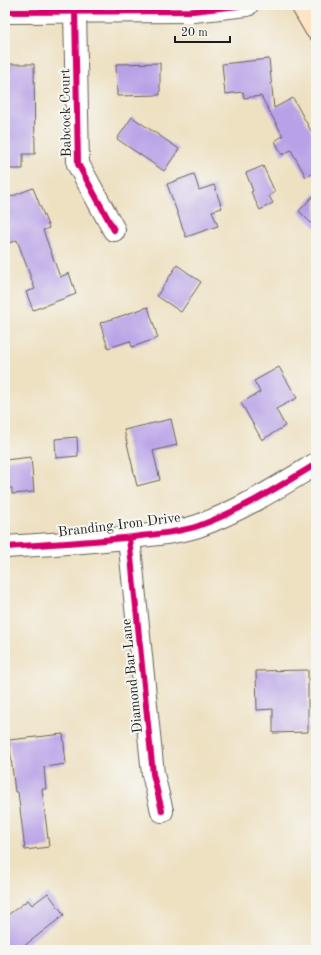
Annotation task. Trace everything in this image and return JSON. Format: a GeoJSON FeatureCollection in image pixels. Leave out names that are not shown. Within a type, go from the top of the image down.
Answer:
{"type":"FeatureCollection","features":[{"type":"Feature","properties":{"kind":"main road"},"geometry":{"type":"LineString","coordinates":[[302,5],[316,29]]}},
{"type":"Feature","properties":{"kind":"street"},"geometry":{"type":"LineString","coordinates":[[5,12],[75,10],[192,11],[247,5]]}},
{"type":"Feature","properties":{"kind":"street","name":"Babcock Court"},"geometry":{"type":"LineString","coordinates":[[75,10],[78,164],[114,230]]}},
{"type":"Feature","properties":{"kind":"street","name":"Branding Iron Drive"},"geometry":{"type":"LineString","coordinates":[[5,547],[129,538],[170,533],[218,518],[262,497],[316,464]]}},
{"type":"Feature","properties":{"kind":"street","name":"Diamond Bar Lane"},"geometry":{"type":"LineString","coordinates":[[129,538],[153,774],[162,811]]}},
{"type":"Feature","properties":{"kind":"building"},"geometry":{"type":"Polygon","coordinates":[[[269,59],[274,108],[293,98],[316,140],[316,172],[306,177],[291,150],[282,155],[275,141],[283,136],[261,96],[244,98],[243,92],[225,94],[222,64],[269,59]]]}},
{"type":"Feature","properties":{"kind":"building"},"geometry":{"type":"Polygon","coordinates":[[[160,63],[160,95],[117,96],[116,64],[160,63]]]}},
{"type":"Feature","properties":{"kind":"building"},"geometry":{"type":"Polygon","coordinates":[[[5,64],[34,64],[35,154],[23,154],[23,169],[5,169],[5,64]]]}},
{"type":"Feature","properties":{"kind":"building"},"geometry":{"type":"Polygon","coordinates":[[[132,117],[179,149],[164,171],[117,139],[132,117]]]}},
{"type":"Feature","properties":{"kind":"building"},"geometry":{"type":"Polygon","coordinates":[[[263,166],[275,192],[269,196],[273,203],[260,210],[251,192],[253,191],[246,173],[263,166]]]}},
{"type":"Feature","properties":{"kind":"building"},"geometry":{"type":"Polygon","coordinates":[[[194,174],[199,190],[214,185],[222,208],[212,211],[218,226],[186,237],[167,184],[194,174]]]}},
{"type":"Feature","properties":{"kind":"building"},"geometry":{"type":"Polygon","coordinates":[[[33,188],[49,228],[43,230],[60,277],[69,273],[76,294],[33,310],[26,292],[35,289],[17,240],[5,245],[5,199],[33,188]]]}},
{"type":"Feature","properties":{"kind":"building"},"geometry":{"type":"Polygon","coordinates":[[[316,193],[316,228],[299,211],[316,193]]]}},
{"type":"Feature","properties":{"kind":"building"},"geometry":{"type":"Polygon","coordinates":[[[177,265],[201,282],[181,312],[157,296],[177,265]]]}},
{"type":"Feature","properties":{"kind":"building"},"geometry":{"type":"Polygon","coordinates":[[[148,307],[158,338],[132,347],[130,341],[108,348],[100,323],[148,307]]]}},
{"type":"Feature","properties":{"kind":"building"},"geometry":{"type":"Polygon","coordinates":[[[279,367],[297,398],[276,409],[285,426],[262,440],[241,403],[260,392],[254,381],[279,367]]]}},
{"type":"Feature","properties":{"kind":"building"},"geometry":{"type":"Polygon","coordinates":[[[171,419],[177,445],[153,451],[160,480],[137,486],[124,430],[171,419]]]}},
{"type":"Feature","properties":{"kind":"building"},"geometry":{"type":"Polygon","coordinates":[[[77,437],[78,456],[56,458],[55,439],[77,437]]]}},
{"type":"Feature","properties":{"kind":"building"},"geometry":{"type":"Polygon","coordinates":[[[31,457],[34,492],[12,494],[12,488],[5,488],[5,460],[31,457]]]}},
{"type":"Feature","properties":{"kind":"building"},"geometry":{"type":"Polygon","coordinates":[[[308,670],[308,732],[273,733],[273,709],[257,710],[256,671],[308,670]]]}},
{"type":"Feature","properties":{"kind":"building"},"geometry":{"type":"Polygon","coordinates":[[[63,734],[66,764],[44,767],[46,789],[42,789],[49,847],[25,850],[18,792],[15,792],[9,740],[63,734]]]}},
{"type":"Feature","properties":{"kind":"building"},"geometry":{"type":"Polygon","coordinates":[[[48,893],[64,915],[19,950],[5,950],[5,917],[28,900],[32,905],[48,893]]]}},
{"type":"Feature","properties":{"kind":"cycle path"},"geometry":{"type":"LineString","coordinates":[[5,12],[193,11],[247,5]]}},
{"type":"Feature","properties":{"kind":"cycle path"},"geometry":{"type":"LineString","coordinates":[[75,10],[78,164],[114,230]]}},
{"type":"Feature","properties":{"kind":"cycle path"},"geometry":{"type":"LineString","coordinates":[[5,547],[107,540],[163,534],[191,528],[214,520],[244,506],[316,464]]}},
{"type":"Feature","properties":{"kind":"cycle path"},"geometry":{"type":"LineString","coordinates":[[129,538],[153,774],[162,811]]}}]}
